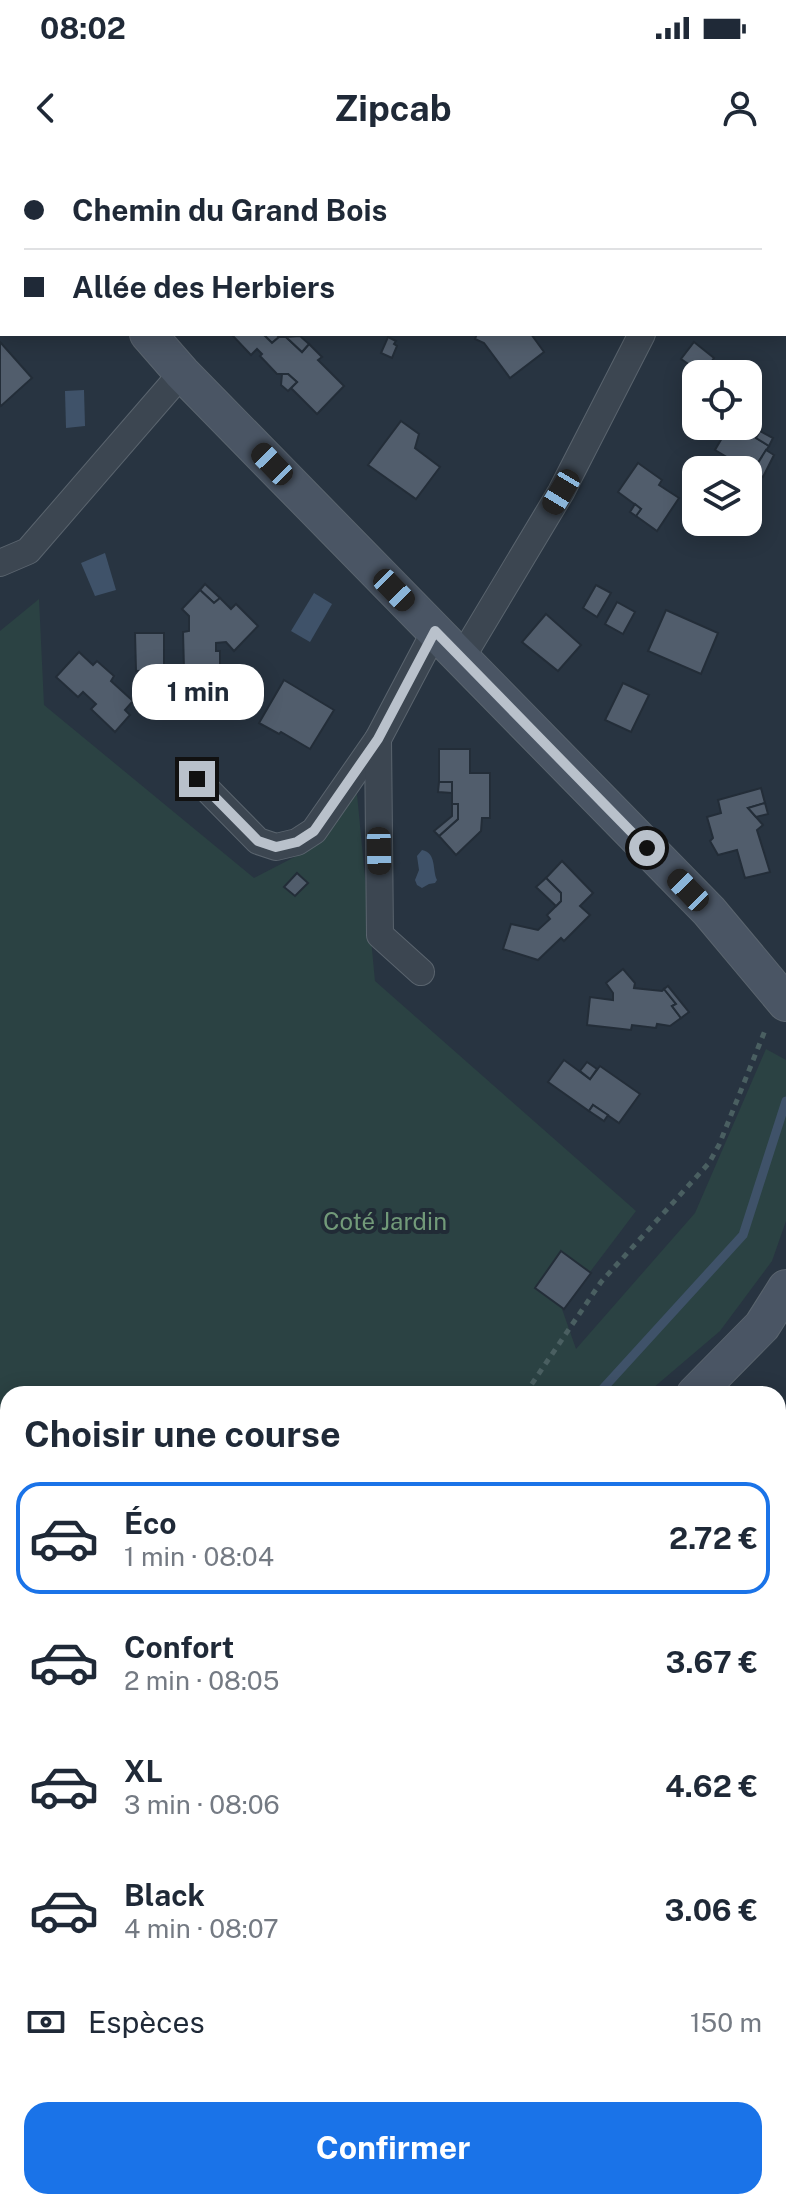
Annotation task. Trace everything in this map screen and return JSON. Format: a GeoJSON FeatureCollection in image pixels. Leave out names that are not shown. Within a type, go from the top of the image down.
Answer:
{"type":"FeatureCollection","features":[{"type":"Feature","properties":{"kind":"street"},"geometry":{"type":"LineString","coordinates":[[153,336],[182,373],[709,911],[783,999]]}},
{"type":"Feature","properties":{"kind":"street"},"geometry":{"type":"LineString","coordinates":[[461,659],[561,492],[641,336]]}},
{"type":"Feature","properties":{"kind":"street"},"geometry":{"type":"LineString","coordinates":[[0,563],[28,551],[182,373]]}},
{"type":"Feature","properties":{"kind":"street"},"geometry":{"type":"LineString","coordinates":[[197,779],[258,841],[276,847],[297,842],[314,831],[378,739],[435,631]]}},
{"type":"Feature","properties":{"kind":"street"},"geometry":{"type":"LineString","coordinates":[[378,739],[380,935],[421,972]]}},
{"type":"Feature","properties":{"kind":"street"},"geometry":{"type":"LineString","coordinates":[[703,1386],[762,1326],[786,1288]]}},
{"type":"Feature","properties":{"kind":"path"},"geometry":{"type":"LineString","coordinates":[[530,1386],[601,1282],[709,1163],[783,999]]}},
{"type":"Feature","properties":{"kind":"green space","name":"Coté Jardin"},"geometry":{"type":"Polygon","coordinates":[[[39,599],[44,705],[254,878],[308,850],[356,784],[375,981],[636,1211],[562,1309],[576,1349],[695,1213],[766,1049],[786,1060],[786,1221],[772,1261],[720,1331],[655,1386],[0,1386],[0,631],[39,599]]]}},
{"type":"Feature","properties":{"kind":"water"},"geometry":{"type":"Polygon","coordinates":[[[84,390],[85,426],[66,428],[65,391],[84,390]]]}},
{"type":"Feature","properties":{"kind":"water"},"geometry":{"type":"Polygon","coordinates":[[[105,553],[116,590],[95,596],[81,563],[105,553]]]}},
{"type":"Feature","properties":{"kind":"water"},"geometry":{"type":"Polygon","coordinates":[[[314,593],[332,604],[310,642],[291,631],[314,593]]]}},
{"type":"Feature","properties":{"kind":"water"},"geometry":{"type":"Polygon","coordinates":[[[422,850],[432,858],[437,880],[422,888],[415,880],[419,870],[417,856],[422,850]]]}},
{"type":"Feature","properties":{"kind":"building"},"geometry":{"type":"Polygon","coordinates":[[[233,336],[265,336],[272,343],[279,337],[286,337],[302,352],[309,344],[322,357],[318,360],[344,386],[317,414],[291,388],[297,382],[288,374],[277,374],[257,349],[251,355],[233,336]]]}},
{"type":"Feature","properties":{"kind":"building"},"geometry":{"type":"Polygon","coordinates":[[[265,336],[279,337],[272,343],[265,336]]]}},
{"type":"Feature","properties":{"kind":"building"},"geometry":{"type":"Polygon","coordinates":[[[300,336],[309,344],[302,352],[286,337],[300,336]]]}},
{"type":"Feature","properties":{"kind":"building"},"geometry":{"type":"Polygon","coordinates":[[[476,336],[532,336],[544,352],[510,378],[484,343],[475,339],[476,336]]]}},
{"type":"Feature","properties":{"kind":"building"},"geometry":{"type":"Polygon","coordinates":[[[388,337],[396,341],[394,344],[397,346],[392,358],[381,353],[388,337]]]}},
{"type":"Feature","properties":{"kind":"building"},"geometry":{"type":"Polygon","coordinates":[[[0,342],[32,378],[1,406],[0,404],[0,342]]]}},
{"type":"Feature","properties":{"kind":"building"},"geometry":{"type":"Polygon","coordinates":[[[694,342],[714,358],[713,360],[681,359],[694,342]]]}},
{"type":"Feature","properties":{"kind":"building"},"geometry":{"type":"Polygon","coordinates":[[[282,374],[288,374],[297,382],[288,391],[281,385],[282,374]]]}},
{"type":"Feature","properties":{"kind":"building"},"geometry":{"type":"Polygon","coordinates":[[[401,421],[419,434],[415,448],[440,467],[416,499],[368,465],[401,421]]]}},
{"type":"Feature","properties":{"kind":"building"},"geometry":{"type":"Polygon","coordinates":[[[762,432],[773,438],[769,446],[759,440],[762,440],[762,432]]]}},
{"type":"Feature","properties":{"kind":"building"},"geometry":{"type":"Polygon","coordinates":[[[721,440],[759,440],[769,446],[762,457],[725,456],[715,450],[721,440]]]}},
{"type":"Feature","properties":{"kind":"building"},"geometry":{"type":"Polygon","coordinates":[[[766,450],[774,455],[763,477],[762,476],[762,456],[766,450]]]}},
{"type":"Feature","properties":{"kind":"building"},"geometry":{"type":"Polygon","coordinates":[[[638,463],[662,480],[659,485],[679,498],[657,531],[636,516],[641,509],[618,492],[638,463]]]}},
{"type":"Feature","properties":{"kind":"building"},"geometry":{"type":"Polygon","coordinates":[[[635,504],[641,509],[636,516],[630,512],[635,504]]]}},
{"type":"Feature","properties":{"kind":"building"},"geometry":{"type":"Polygon","coordinates":[[[205,584],[220,598],[214,603],[200,590],[205,584]]]}},
{"type":"Feature","properties":{"kind":"building"},"geometry":{"type":"Polygon","coordinates":[[[596,585],[611,593],[597,617],[583,608],[596,585]]]}},
{"type":"Feature","properties":{"kind":"building"},"geometry":{"type":"Polygon","coordinates":[[[200,590],[214,603],[220,598],[231,609],[236,604],[258,626],[234,651],[226,642],[216,643],[216,651],[220,651],[220,669],[184,670],[183,632],[189,631],[189,616],[182,609],[200,590]]]}},
{"type":"Feature","properties":{"kind":"building"},"geometry":{"type":"Polygon","coordinates":[[[617,602],[635,612],[623,634],[605,624],[617,602]]]}},
{"type":"Feature","properties":{"kind":"building"},"geometry":{"type":"Polygon","coordinates":[[[666,610],[718,633],[701,674],[648,651],[666,610]]]}},
{"type":"Feature","properties":{"kind":"building"},"geometry":{"type":"Polygon","coordinates":[[[546,614],[581,645],[558,671],[522,642],[546,614]]]}},
{"type":"Feature","properties":{"kind":"building"},"geometry":{"type":"Polygon","coordinates":[[[135,633],[164,633],[164,670],[136,671],[135,633]]]}},
{"type":"Feature","properties":{"kind":"building"},"geometry":{"type":"Polygon","coordinates":[[[79,652],[93,665],[97,661],[114,676],[111,681],[133,701],[125,710],[130,715],[115,732],[91,709],[96,704],[83,692],[78,697],[56,677],[79,652]]]}},
{"type":"Feature","properties":{"kind":"building"},"geometry":{"type":"Polygon","coordinates":[[[284,680],[334,710],[310,749],[259,723],[284,680]]]}},
{"type":"Feature","properties":{"kind":"building"},"geometry":{"type":"Polygon","coordinates":[[[623,683],[649,695],[631,732],[605,720],[623,683]]]}},
{"type":"Feature","properties":{"kind":"building"},"geometry":{"type":"Polygon","coordinates":[[[439,749],[470,749],[470,773],[490,773],[490,818],[482,818],[481,831],[456,855],[439,836],[458,819],[458,804],[452,804],[452,782],[439,782],[439,749]]]}},
{"type":"Feature","properties":{"kind":"building"},"geometry":{"type":"Polygon","coordinates":[[[439,782],[452,782],[452,793],[438,792],[439,782]]]}},
{"type":"Feature","properties":{"kind":"building"},"geometry":{"type":"Polygon","coordinates":[[[761,788],[765,803],[748,808],[763,825],[757,830],[770,872],[745,878],[737,850],[718,855],[710,841],[713,838],[707,817],[721,813],[718,800],[761,788]]]}},
{"type":"Feature","properties":{"kind":"building"},"geometry":{"type":"Polygon","coordinates":[[[765,803],[768,814],[756,817],[748,808],[765,803]]]}},
{"type":"Feature","properties":{"kind":"building"},"geometry":{"type":"Polygon","coordinates":[[[452,804],[458,804],[458,819],[439,836],[434,831],[452,816],[452,804]]]}},
{"type":"Feature","properties":{"kind":"building"},"geometry":{"type":"Polygon","coordinates":[[[562,861],[593,893],[580,906],[590,915],[564,941],[561,938],[538,960],[503,949],[511,924],[538,930],[550,919],[547,915],[561,901],[561,893],[546,878],[562,861]]]}},
{"type":"Feature","properties":{"kind":"building"},"geometry":{"type":"Polygon","coordinates":[[[297,873],[308,883],[295,896],[284,887],[297,873]]]}},
{"type":"Feature","properties":{"kind":"building"},"geometry":{"type":"Polygon","coordinates":[[[546,878],[561,893],[561,901],[556,906],[536,887],[546,878]]]}},
{"type":"Feature","properties":{"kind":"building"},"geometry":{"type":"Polygon","coordinates":[[[623,969],[635,983],[634,988],[664,989],[676,1004],[672,1006],[681,1018],[670,1026],[632,1025],[631,1030],[587,1025],[590,997],[613,1000],[613,993],[606,983],[623,969]]]}},
{"type":"Feature","properties":{"kind":"building"},"geometry":{"type":"Polygon","coordinates":[[[668,986],[689,1012],[681,1018],[672,1006],[676,1004],[664,989],[668,986]]]}},
{"type":"Feature","properties":{"kind":"building"},"geometry":{"type":"Polygon","coordinates":[[[564,1060],[590,1079],[600,1066],[640,1094],[619,1123],[593,1105],[589,1111],[548,1082],[564,1060]]]}},
{"type":"Feature","properties":{"kind":"building"},"geometry":{"type":"Polygon","coordinates":[[[587,1062],[597,1069],[590,1079],[580,1071],[587,1062]]]}},
{"type":"Feature","properties":{"kind":"building"},"geometry":{"type":"Polygon","coordinates":[[[593,1105],[608,1115],[604,1121],[589,1111],[593,1105]]]}},
{"type":"Feature","properties":{"kind":"building"},"geometry":{"type":"Polygon","coordinates":[[[561,1251],[591,1273],[564,1309],[535,1288],[561,1251]]]}},
{"type":"Feature","properties":{"kind":"waterway"},"geometry":{"type":"LineString","coordinates":[[605,1386],[743,1235],[786,1101]]}},
{"type":"Feature","properties":{"kind":"route"},"geometry":{"type":"LineString","coordinates":[[197,779],[258,841],[276,847],[297,842],[314,831],[378,739],[435,631],[647,848]]}}]}
